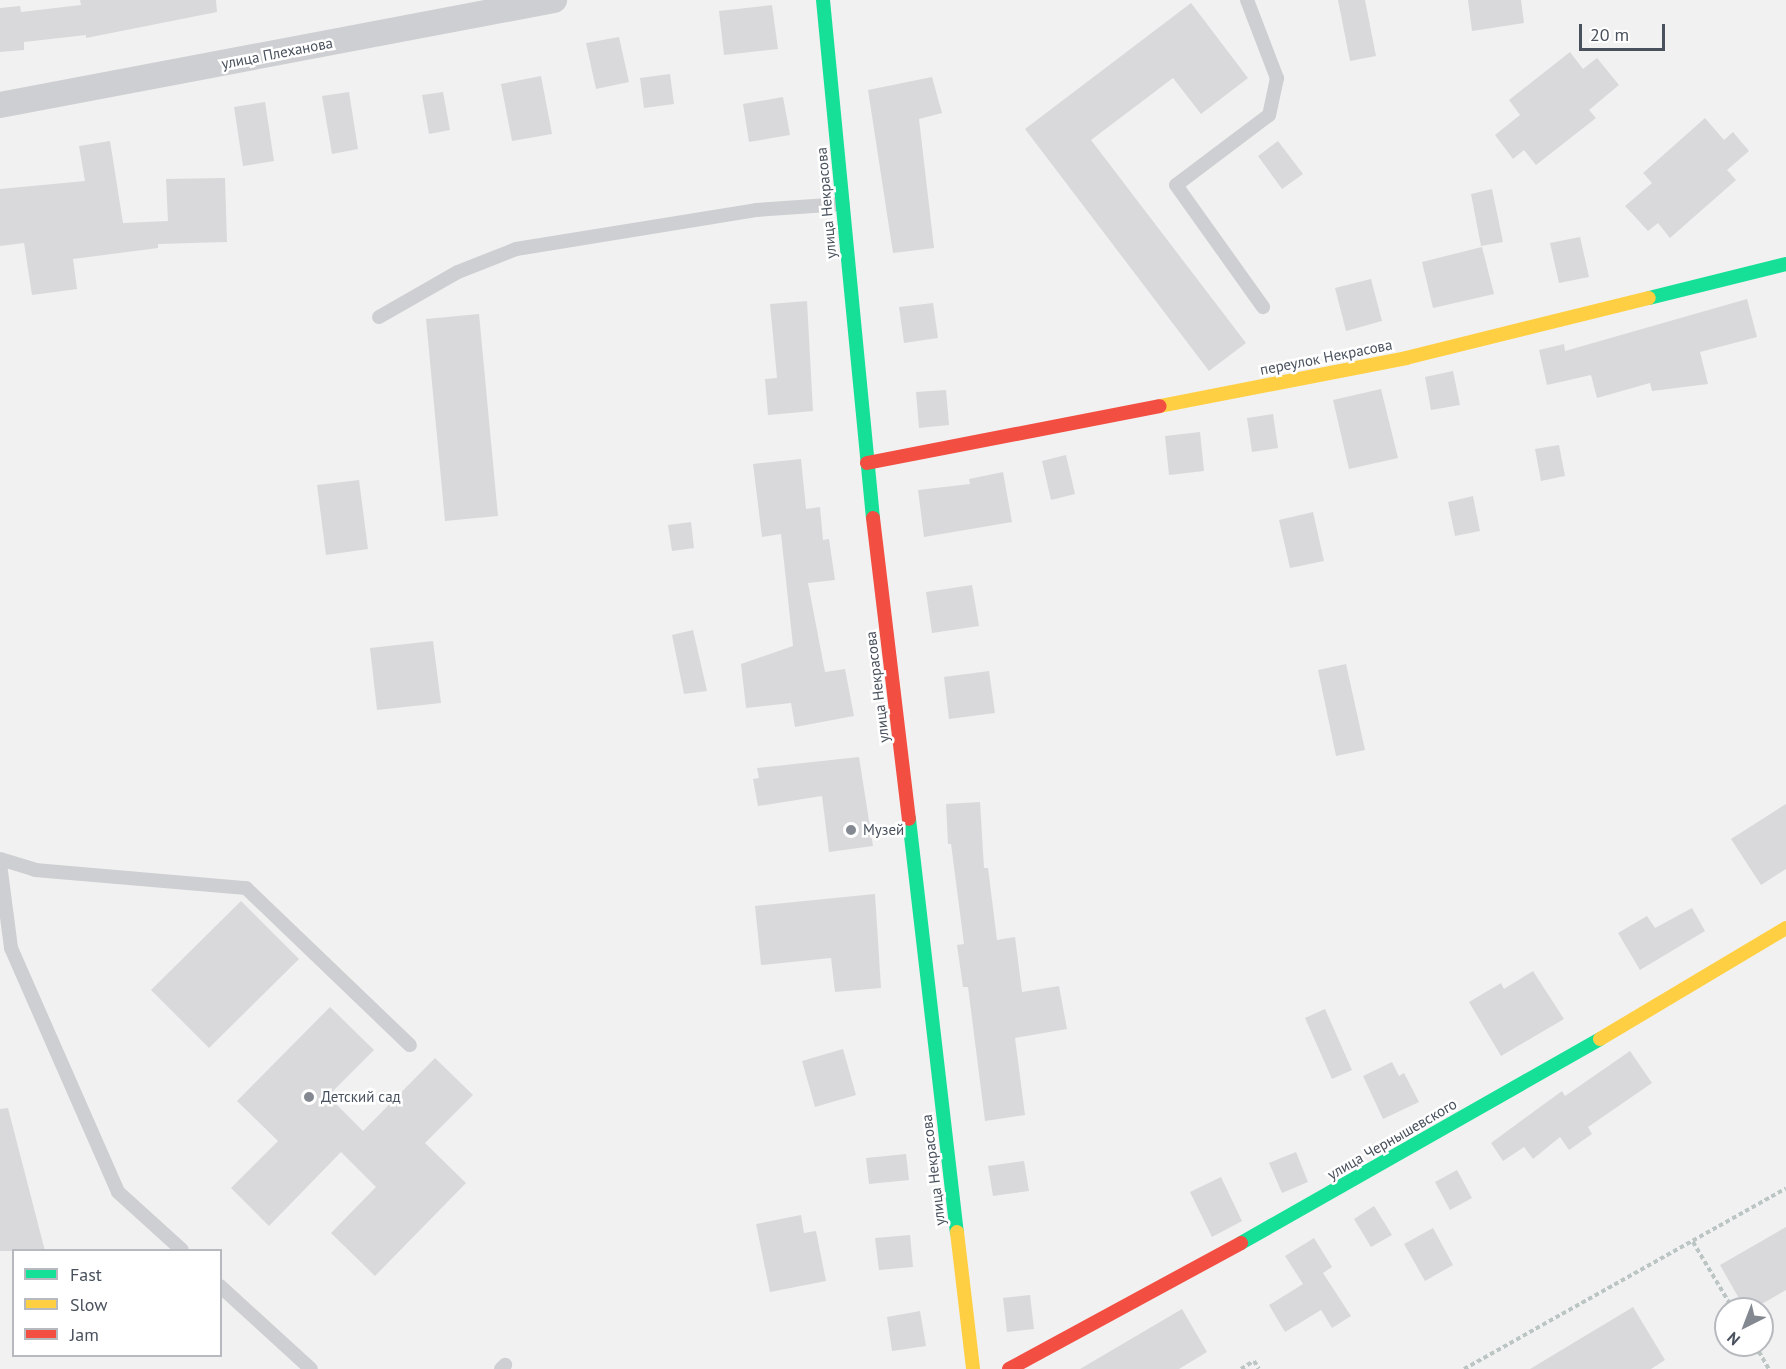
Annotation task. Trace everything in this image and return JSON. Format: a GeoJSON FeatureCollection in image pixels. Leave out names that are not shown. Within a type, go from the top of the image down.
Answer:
{"type":"FeatureCollection","features":[{"type":"Feature","properties":{"kind":"street","name":"улица Плеханова"},"geometry":{"type":"LineString","coordinates":[[0,105],[554,0]]}},
{"type":"Feature","properties":{"kind":"street","name":"улица Некрасова"},"geometry":{"type":"LineString","coordinates":[[823,0],[867,463],[973,1369]]}},
{"type":"Feature","properties":{"kind":"street","name":"переулок Некрасова"},"geometry":{"type":"LineString","coordinates":[[867,463],[1406,358],[1786,264]]}},
{"type":"Feature","properties":{"kind":"street","name":"улица Чернышевского"},"geometry":{"type":"LineString","coordinates":[[1009,1369],[1285,1218],[1660,1005],[1786,928]]}},
{"type":"Feature","properties":{"kind":"lane"},"geometry":{"type":"LineString","coordinates":[[1247,0],[1277,78],[1269,115],[1176,185],[1263,307]]}},
{"type":"Feature","properties":{"kind":"lane"},"geometry":{"type":"LineString","coordinates":[[379,317],[458,272],[516,249],[756,210],[843,204]]}},
{"type":"Feature","properties":{"kind":"lane"},"geometry":{"type":"LineString","coordinates":[[0,859],[35,870],[246,888],[410,1046]]}},
{"type":"Feature","properties":{"kind":"lane"},"geometry":{"type":"LineString","coordinates":[[0,864],[11,948],[118,1192],[180,1249]]}},
{"type":"Feature","properties":{"kind":"lane"},"geometry":{"type":"LineString","coordinates":[[222,1288],[311,1369]]}},
{"type":"Feature","properties":{"kind":"path"},"geometry":{"type":"LineString","coordinates":[[1464,1369],[1786,1188]]}},
{"type":"Feature","properties":{"kind":"path"},"geometry":{"type":"LineString","coordinates":[[1693,1242],[1726,1297]]}},
{"type":"Feature","properties":{"kind":"path"},"geometry":{"type":"LineString","coordinates":[[1241,1369],[1254,1361],[1259,1369]]}},
{"type":"Feature","properties":{"kind":"building"},"geometry":{"type":"Polygon","coordinates":[[[80,0],[216,0],[217,12],[86,38],[86,35],[24,42],[24,50],[0,52],[0,8],[20,6],[21,12],[81,5],[80,0]]]}},
{"type":"Feature","properties":{"kind":"building"},"geometry":{"type":"Polygon","coordinates":[[[1338,0],[1365,0],[1376,56],[1350,61],[1338,0]]]}},
{"type":"Feature","properties":{"kind":"building"},"geometry":{"type":"Polygon","coordinates":[[[1468,0],[1521,0],[1524,23],[1472,31],[1468,0]]]}},
{"type":"Feature","properties":{"kind":"building"},"geometry":{"type":"Polygon","coordinates":[[[1191,3],[1248,78],[1201,114],[1173,78],[1091,140],[1246,343],[1209,371],[1025,129],[1191,3]]]}},
{"type":"Feature","properties":{"kind":"building"},"geometry":{"type":"Polygon","coordinates":[[[772,5],[778,49],[724,55],[719,11],[772,5]]]}},
{"type":"Feature","properties":{"kind":"building"},"geometry":{"type":"Polygon","coordinates":[[[619,37],[629,82],[596,89],[586,43],[619,37]]]}},
{"type":"Feature","properties":{"kind":"building"},"geometry":{"type":"Polygon","coordinates":[[[1570,52],[1583,69],[1597,58],[1619,85],[1589,110],[1596,118],[1536,165],[1524,150],[1513,159],[1495,135],[1520,115],[1509,100],[1570,52]]]}},
{"type":"Feature","properties":{"kind":"building"},"geometry":{"type":"Polygon","coordinates":[[[670,74],[674,104],[644,108],[640,78],[670,74]]]}},
{"type":"Feature","properties":{"kind":"building"},"geometry":{"type":"Polygon","coordinates":[[[541,76],[552,134],[512,141],[501,84],[541,76]]]}},
{"type":"Feature","properties":{"kind":"building"},"geometry":{"type":"Polygon","coordinates":[[[932,77],[942,113],[919,119],[934,248],[893,253],[868,90],[932,77]]]}},
{"type":"Feature","properties":{"kind":"building"},"geometry":{"type":"Polygon","coordinates":[[[349,92],[358,149],[332,154],[322,96],[349,92]]]}},
{"type":"Feature","properties":{"kind":"building"},"geometry":{"type":"Polygon","coordinates":[[[443,92],[450,130],[429,134],[422,95],[443,92]]]}},
{"type":"Feature","properties":{"kind":"building"},"geometry":{"type":"Polygon","coordinates":[[[783,97],[790,135],[749,142],[743,104],[783,97]]]}},
{"type":"Feature","properties":{"kind":"building"},"geometry":{"type":"Polygon","coordinates":[[[265,102],[274,161],[243,166],[234,107],[265,102]]]}},
{"type":"Feature","properties":{"kind":"building"},"geometry":{"type":"Polygon","coordinates":[[[1705,118],[1724,140],[1733,132],[1749,151],[1727,170],[1736,180],[1670,238],[1658,223],[1648,231],[1625,206],[1652,183],[1643,173],[1705,118]]]}},
{"type":"Feature","properties":{"kind":"building"},"geometry":{"type":"Polygon","coordinates":[[[110,141],[123,223],[168,221],[166,179],[225,178],[227,242],[158,244],[158,248],[73,259],[77,289],[32,295],[24,243],[0,246],[0,189],[85,181],[79,146],[110,141]]]}},
{"type":"Feature","properties":{"kind":"building"},"geometry":{"type":"Polygon","coordinates":[[[1278,141],[1303,174],[1282,189],[1258,156],[1278,141]]]}},
{"type":"Feature","properties":{"kind":"building"},"geometry":{"type":"Polygon","coordinates":[[[1492,189],[1503,242],[1481,246],[1471,194],[1492,189]]]}},
{"type":"Feature","properties":{"kind":"building"},"geometry":{"type":"Polygon","coordinates":[[[1580,237],[1589,277],[1559,283],[1550,243],[1580,237]]]}},
{"type":"Feature","properties":{"kind":"building"},"geometry":{"type":"Polygon","coordinates":[[[1482,247],[1494,294],[1433,308],[1422,262],[1482,247]]]}},
{"type":"Feature","properties":{"kind":"building"},"geometry":{"type":"Polygon","coordinates":[[[1371,279],[1382,321],[1346,331],[1335,288],[1371,279]]]}},
{"type":"Feature","properties":{"kind":"building"},"geometry":{"type":"Polygon","coordinates":[[[1747,299],[1757,337],[1700,352],[1708,384],[1652,391],[1650,383],[1597,398],[1591,375],[1547,385],[1539,350],[1564,344],[1565,351],[1747,299]]]}},
{"type":"Feature","properties":{"kind":"building"},"geometry":{"type":"Polygon","coordinates":[[[807,301],[813,411],[768,415],[765,379],[777,378],[770,304],[807,301]]]}},
{"type":"Feature","properties":{"kind":"building"},"geometry":{"type":"Polygon","coordinates":[[[933,303],[938,338],[904,343],[899,307],[933,303]]]}},
{"type":"Feature","properties":{"kind":"building"},"geometry":{"type":"Polygon","coordinates":[[[479,314],[498,516],[445,521],[426,319],[479,314]]]}},
{"type":"Feature","properties":{"kind":"building"},"geometry":{"type":"Polygon","coordinates":[[[1453,371],[1460,405],[1431,410],[1425,377],[1453,371]]]}},
{"type":"Feature","properties":{"kind":"building"},"geometry":{"type":"Polygon","coordinates":[[[1381,389],[1398,458],[1349,469],[1333,400],[1381,389]]]}},
{"type":"Feature","properties":{"kind":"building"},"geometry":{"type":"Polygon","coordinates":[[[946,390],[949,425],[919,428],[916,392],[946,390]]]}},
{"type":"Feature","properties":{"kind":"building"},"geometry":{"type":"Polygon","coordinates":[[[1273,414],[1278,448],[1252,452],[1247,418],[1273,414]]]}},
{"type":"Feature","properties":{"kind":"building"},"geometry":{"type":"Polygon","coordinates":[[[1200,432],[1204,471],[1169,475],[1165,436],[1200,432]]]}},
{"type":"Feature","properties":{"kind":"building"},"geometry":{"type":"Polygon","coordinates":[[[1559,445],[1565,476],[1541,481],[1535,449],[1559,445]]]}},
{"type":"Feature","properties":{"kind":"building"},"geometry":{"type":"Polygon","coordinates":[[[1066,455],[1075,494],[1051,500],[1042,461],[1066,455]]]}},
{"type":"Feature","properties":{"kind":"building"},"geometry":{"type":"Polygon","coordinates":[[[801,459],[806,509],[820,507],[823,540],[829,539],[835,580],[808,583],[825,672],[845,669],[854,716],[795,727],[791,703],[746,708],[741,664],[793,646],[781,534],[762,537],[753,464],[801,459]]]}},
{"type":"Feature","properties":{"kind":"building"},"geometry":{"type":"Polygon","coordinates":[[[1003,472],[1012,522],[924,537],[918,490],[970,484],[969,479],[1003,472]]]}},
{"type":"Feature","properties":{"kind":"building"},"geometry":{"type":"Polygon","coordinates":[[[359,480],[368,549],[326,555],[317,485],[359,480]]]}},
{"type":"Feature","properties":{"kind":"building"},"geometry":{"type":"Polygon","coordinates":[[[1473,496],[1480,531],[1455,536],[1448,502],[1473,496]]]}},
{"type":"Feature","properties":{"kind":"building"},"geometry":{"type":"Polygon","coordinates":[[[1313,512],[1324,561],[1290,568],[1279,520],[1313,512]]]}},
{"type":"Feature","properties":{"kind":"building"},"geometry":{"type":"Polygon","coordinates":[[[691,522],[694,548],[672,551],[668,525],[691,522]]]}},
{"type":"Feature","properties":{"kind":"building"},"geometry":{"type":"Polygon","coordinates":[[[972,585],[979,626],[932,633],[926,592],[972,585]]]}},
{"type":"Feature","properties":{"kind":"building"},"geometry":{"type":"Polygon","coordinates":[[[693,630],[707,691],[684,694],[672,635],[693,630]]]}},
{"type":"Feature","properties":{"kind":"building"},"geometry":{"type":"Polygon","coordinates":[[[433,641],[441,703],[377,710],[370,648],[433,641]]]}},
{"type":"Feature","properties":{"kind":"building"},"geometry":{"type":"Polygon","coordinates":[[[1346,664],[1365,750],[1336,756],[1318,670],[1346,664]]]}},
{"type":"Feature","properties":{"kind":"building"},"geometry":{"type":"Polygon","coordinates":[[[989,671],[995,713],[949,719],[944,677],[989,671]]]}},
{"type":"Feature","properties":{"kind":"building"},"geometry":{"type":"Polygon","coordinates":[[[859,757],[873,846],[829,852],[822,796],[758,806],[753,779],[759,778],[757,768],[859,757]]]}},
{"type":"Feature","properties":{"kind":"building"},"geometry":{"type":"Polygon","coordinates":[[[980,802],[984,868],[988,868],[997,940],[1015,937],[1022,992],[1059,986],[1067,1029],[1015,1038],[1025,1115],[985,1121],[968,987],[963,987],[957,945],[964,944],[951,844],[948,844],[946,804],[980,802]]]}},
{"type":"Feature","properties":{"kind":"building"},"geometry":{"type":"Polygon","coordinates":[[[1786,804],[1786,869],[1761,885],[1731,839],[1786,804]]]}},
{"type":"Feature","properties":{"kind":"building"},"geometry":{"type":"Polygon","coordinates":[[[875,894],[881,988],[835,992],[831,958],[761,965],[755,906],[875,894]]]}},
{"type":"Feature","properties":{"kind":"building"},"geometry":{"type":"Polygon","coordinates":[[[241,901],[299,959],[209,1048],[151,990],[241,901]]]}},
{"type":"Feature","properties":{"kind":"building"},"geometry":{"type":"Polygon","coordinates":[[[1692,908],[1705,931],[1640,970],[1618,933],[1647,916],[1655,928],[1692,908]]]}},
{"type":"Feature","properties":{"kind":"building"},"geometry":{"type":"Polygon","coordinates":[[[1533,971],[1564,1019],[1501,1056],[1469,1002],[1501,983],[1504,989],[1533,971]]]}},
{"type":"Feature","properties":{"kind":"building"},"geometry":{"type":"Polygon","coordinates":[[[330,1007],[374,1050],[328,1096],[363,1131],[435,1058],[473,1095],[425,1143],[466,1183],[375,1276],[331,1233],[376,1187],[341,1152],[269,1226],[231,1188],[278,1141],[237,1101],[330,1007]]]}},
{"type":"Feature","properties":{"kind":"building"},"geometry":{"type":"Polygon","coordinates":[[[1325,1009],[1352,1070],[1332,1079],[1305,1018],[1325,1009]]]}},
{"type":"Feature","properties":{"kind":"building"},"geometry":{"type":"Polygon","coordinates":[[[843,1049],[856,1095],[815,1107],[802,1061],[843,1049]]]}},
{"type":"Feature","properties":{"kind":"building"},"geometry":{"type":"Polygon","coordinates":[[[1630,1051],[1652,1083],[1588,1127],[1592,1134],[1569,1150],[1560,1137],[1533,1159],[1524,1147],[1503,1161],[1491,1143],[1562,1091],[1565,1096],[1630,1051]]]}},
{"type":"Feature","properties":{"kind":"building"},"geometry":{"type":"Polygon","coordinates":[[[1392,1062],[1399,1076],[1404,1073],[1419,1102],[1383,1119],[1363,1076],[1392,1062]]]}},
{"type":"Feature","properties":{"kind":"building"},"geometry":{"type":"Polygon","coordinates":[[[8,1108],[44,1249],[0,1251],[0,1109],[8,1108]]]}},
{"type":"Feature","properties":{"kind":"building"},"geometry":{"type":"Polygon","coordinates":[[[1296,1152],[1308,1182],[1282,1193],[1269,1163],[1296,1152]]]}},
{"type":"Feature","properties":{"kind":"building"},"geometry":{"type":"Polygon","coordinates":[[[906,1154],[909,1180],[869,1184],[866,1158],[906,1154]]]}},
{"type":"Feature","properties":{"kind":"building"},"geometry":{"type":"Polygon","coordinates":[[[1024,1161],[1029,1191],[993,1196],[988,1166],[1024,1161]]]}},
{"type":"Feature","properties":{"kind":"building"},"geometry":{"type":"Polygon","coordinates":[[[1457,1170],[1472,1198],[1450,1210],[1435,1182],[1457,1170]]]}},
{"type":"Feature","properties":{"kind":"building"},"geometry":{"type":"Polygon","coordinates":[[[1221,1177],[1242,1221],[1212,1237],[1190,1192],[1221,1177]]]}},
{"type":"Feature","properties":{"kind":"building"},"geometry":{"type":"Polygon","coordinates":[[[1374,1206],[1392,1235],[1371,1247],[1354,1219],[1374,1206]]]}},
{"type":"Feature","properties":{"kind":"building"},"geometry":{"type":"Polygon","coordinates":[[[801,1215],[804,1233],[816,1231],[826,1281],[770,1292],[756,1224],[801,1215]]]}},
{"type":"Feature","properties":{"kind":"building"},"geometry":{"type":"Polygon","coordinates":[[[1786,1227],[1786,1290],[1774,1297],[1738,1297],[1720,1265],[1786,1227]]]}},
{"type":"Feature","properties":{"kind":"building"},"geometry":{"type":"Polygon","coordinates":[[[1433,1228],[1453,1265],[1425,1281],[1404,1244],[1433,1228]]]}},
{"type":"Feature","properties":{"kind":"building"},"geometry":{"type":"Polygon","coordinates":[[[910,1235],[913,1267],[879,1270],[875,1238],[910,1235]]]}},
{"type":"Feature","properties":{"kind":"building"},"geometry":{"type":"Polygon","coordinates":[[[1314,1238],[1332,1267],[1323,1273],[1351,1316],[1332,1328],[1321,1310],[1285,1332],[1269,1305],[1303,1284],[1285,1256],[1314,1238]]]}},
{"type":"Feature","properties":{"kind":"building"},"geometry":{"type":"Polygon","coordinates":[[[1030,1295],[1034,1329],[1007,1332],[1003,1298],[1030,1295]]]}},
{"type":"Feature","properties":{"kind":"building"},"geometry":{"type":"Polygon","coordinates":[[[1633,1307],[1665,1360],[1651,1369],[1530,1369],[1633,1307]]]}},
{"type":"Feature","properties":{"kind":"building"},"geometry":{"type":"Polygon","coordinates":[[[1182,1309],[1207,1352],[1179,1369],[1080,1369],[1182,1309]]]}},
{"type":"Feature","properties":{"kind":"building"},"geometry":{"type":"Polygon","coordinates":[[[920,1311],[926,1346],[892,1351],[887,1317],[920,1311]]]}},
{"type":"Feature","properties":{"kind":"traffic: fast"},"geometry":{"type":"LineString","coordinates":[[823,0],[873,518]]}},
{"type":"Feature","properties":{"kind":"traffic: fast"},"geometry":{"type":"LineString","coordinates":[[1649,298],[1786,264]]}},
{"type":"Feature","properties":{"kind":"traffic: fast"},"geometry":{"type":"LineString","coordinates":[[909,819],[957,1232]]}},
{"type":"Feature","properties":{"kind":"traffic: fast"},"geometry":{"type":"LineString","coordinates":[[1241,1243],[1600,1039]]}},
{"type":"Feature","properties":{"kind":"traffic: slow"},"geometry":{"type":"LineString","coordinates":[[1160,406],[1406,358],[1649,298]]}},
{"type":"Feature","properties":{"kind":"traffic: slow"},"geometry":{"type":"LineString","coordinates":[[1600,1039],[1786,928]]}},
{"type":"Feature","properties":{"kind":"traffic: slow"},"geometry":{"type":"LineString","coordinates":[[957,1232],[973,1369]]}},
{"type":"Feature","properties":{"kind":"traffic: jam"},"geometry":{"type":"LineString","coordinates":[[867,463],[1160,406]]}},
{"type":"Feature","properties":{"kind":"traffic: jam"},"geometry":{"type":"LineString","coordinates":[[873,518],[909,819]]}},
{"type":"Feature","properties":{"kind":"traffic: jam"},"geometry":{"type":"LineString","coordinates":[[1009,1369],[1241,1243]]}},
{"type":"Feature","properties":{"kind":"place","name":"Музей"},"geometry":{"type":"Point","coordinates":[851,830]}},
{"type":"Feature","properties":{"kind":"place","name":"Детский сад"},"geometry":{"type":"Point","coordinates":[309,1097]}}]}
